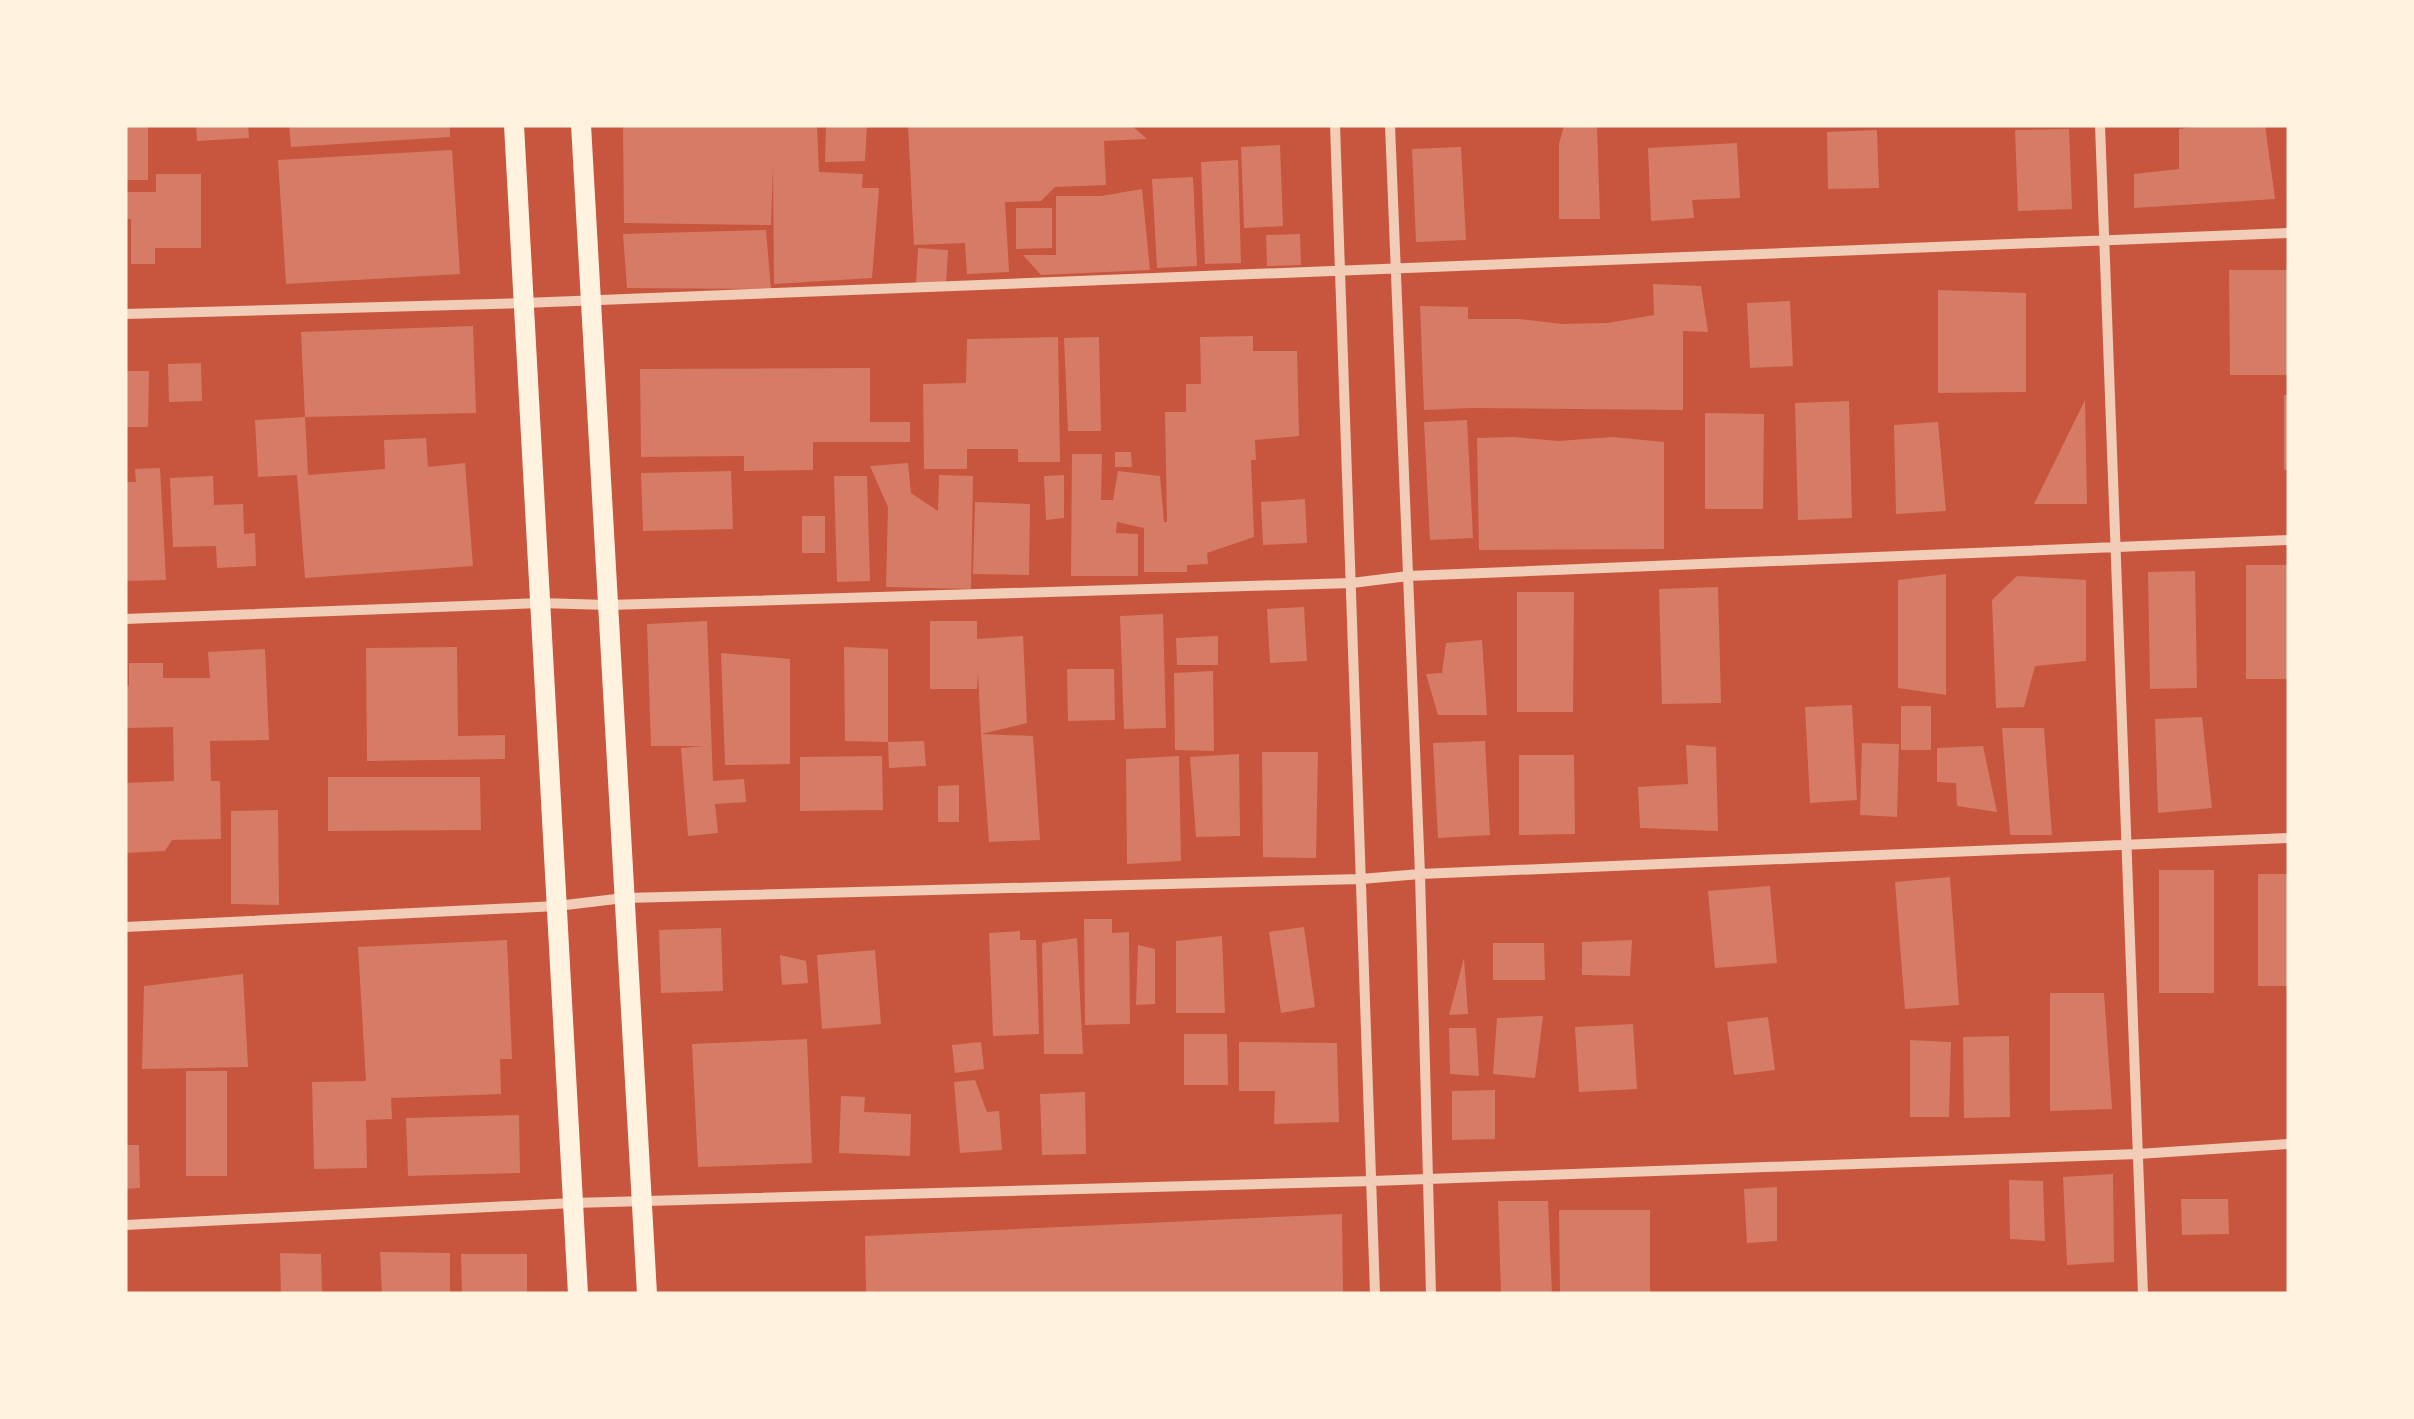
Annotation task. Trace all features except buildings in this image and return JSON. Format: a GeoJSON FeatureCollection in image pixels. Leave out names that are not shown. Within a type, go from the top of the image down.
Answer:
{"type":"FeatureCollection","features":[{"type":"Feature","properties":{"kind":"main road"},"geometry":{"type":"LineString","coordinates":[[514,125],[578,1294]]}},
{"type":"Feature","properties":{"kind":"main road"},"geometry":{"type":"LineString","coordinates":[[582,125],[647,1294]]}},
{"type":"Feature","properties":{"kind":"street"},"geometry":{"type":"LineString","coordinates":[[1335,125],[1375,1294]]}},
{"type":"Feature","properties":{"kind":"street"},"geometry":{"type":"LineString","coordinates":[[1390,125],[1420,874],[1431,1294]]}},
{"type":"Feature","properties":{"kind":"street"},"geometry":{"type":"LineString","coordinates":[[2100,125],[2143,1294]]}},
{"type":"Feature","properties":{"kind":"street"},"geometry":{"type":"LineString","coordinates":[[125,314],[524,303],[2289,233]]}},
{"type":"Feature","properties":{"kind":"street"},"geometry":{"type":"LineString","coordinates":[[125,619],[540,603],[608,605],[1352,583],[1408,576],[2289,540]]}},
{"type":"Feature","properties":{"kind":"street"},"geometry":{"type":"LineString","coordinates":[[125,927],[557,906],[624,898],[1361,879],[2289,838]]}},
{"type":"Feature","properties":{"kind":"street"},"geometry":{"type":"LineString","coordinates":[[125,1224],[573,1203],[1372,1181],[2138,1154],[2289,1144]]}}]}
